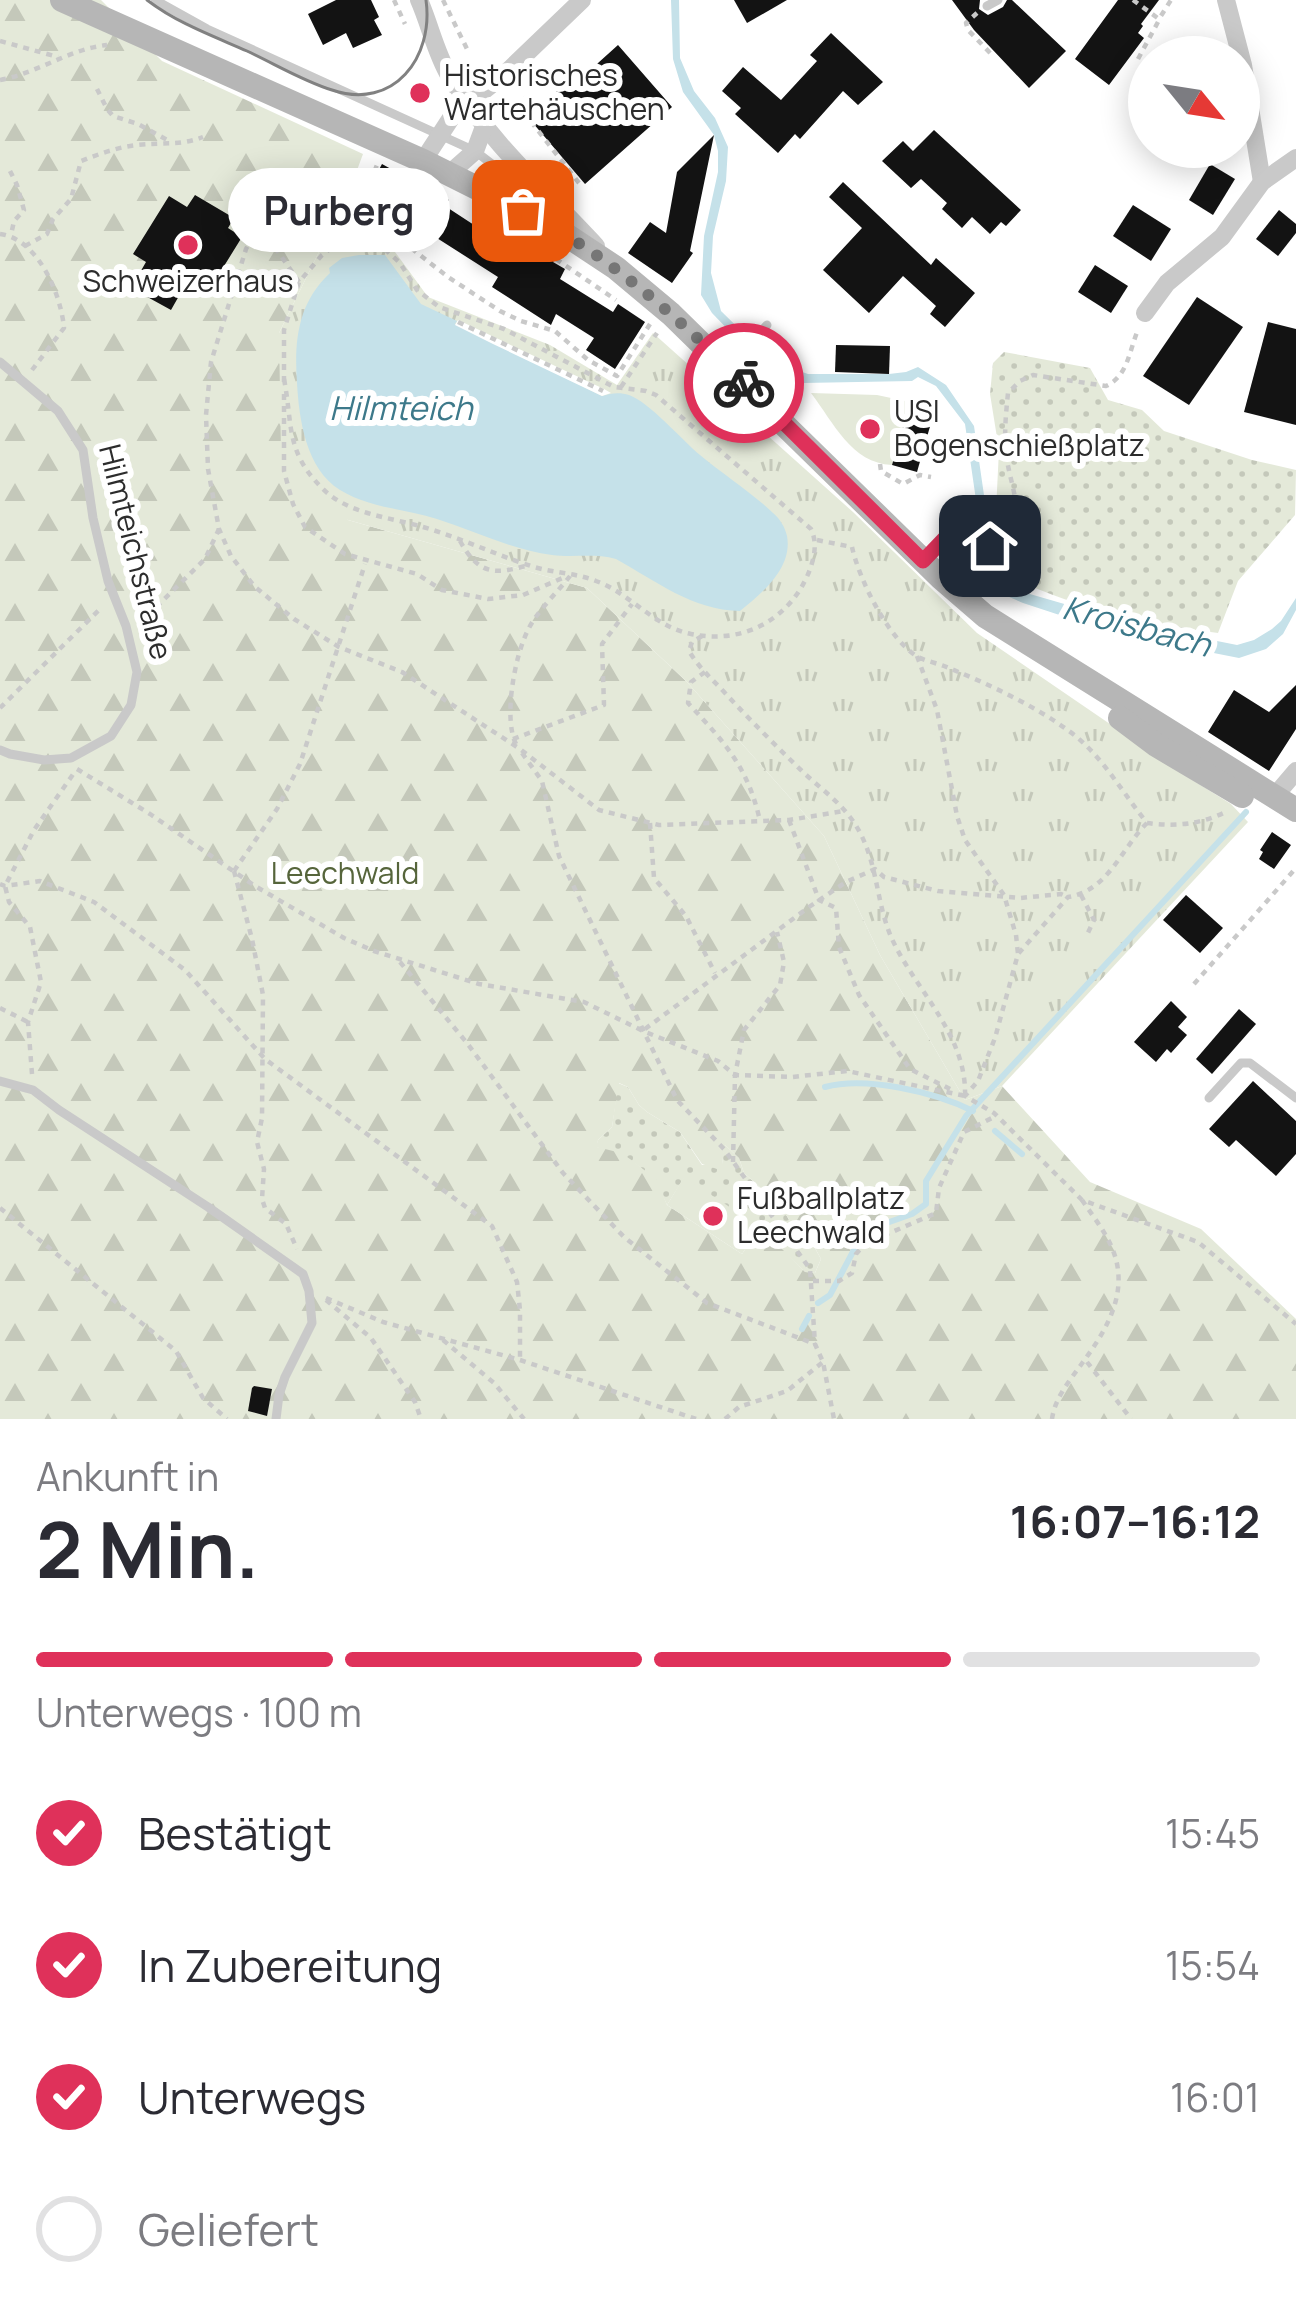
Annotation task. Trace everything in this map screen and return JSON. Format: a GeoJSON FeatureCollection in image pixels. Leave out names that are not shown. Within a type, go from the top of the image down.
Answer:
{"type":"FeatureCollection","features":[{"type":"Feature","properties":{"kind":"main road"},"geometry":{"type":"LineString","coordinates":[[62,0],[364,137],[421,168],[449,174],[551,225],[616,268],[660,317],[735,360],[923,561],[986,616],[1088,683],[1114,714],[1156,745],[1244,797],[1285,803]]}},
{"type":"Feature","properties":{"kind":"street"},"geometry":{"type":"LineString","coordinates":[[421,168],[452,115],[506,73],[582,0]]}},
{"type":"Feature","properties":{"kind":"street"},"geometry":{"type":"LineString","coordinates":[[1226,0],[1244,65],[1262,182]]}},
{"type":"Feature","properties":{"kind":"street"},"geometry":{"type":"LineString","coordinates":[[423,9],[448,75],[485,124],[616,268]]}},
{"type":"Feature","properties":{"kind":"street"},"geometry":{"type":"LineString","coordinates":[[449,174],[475,151],[485,124]]}},
{"type":"Feature","properties":{"kind":"street"},"geometry":{"type":"LineString","coordinates":[[1145,314],[1167,283],[1222,237],[1262,182],[1296,158]]}},
{"type":"Feature","properties":{"kind":"street"},"geometry":{"type":"LineString","coordinates":[[1285,803],[1296,771]]}},
{"type":"Feature","properties":{"kind":"lane"},"geometry":{"type":"LineString","coordinates":[[155,0],[207,29],[475,151],[540,200],[616,268]]}},
{"type":"Feature","properties":{"kind":"lane"},"geometry":{"type":"LineString","coordinates":[[735,360],[766,325]]}},
{"type":"Feature","properties":{"kind":"lane","name":"Hilmteichstraße"},"geometry":{"type":"LineString","coordinates":[[0,362],[58,411],[83,449],[93,518],[136,672],[131,705],[111,736],[74,763]]}},
{"type":"Feature","properties":{"kind":"lane"},"geometry":{"type":"LineString","coordinates":[[923,561],[947,536],[966,547],[990,546]]}},
{"type":"Feature","properties":{"kind":"lane"},"geometry":{"type":"LineString","coordinates":[[0,750],[74,763]]}},
{"type":"Feature","properties":{"kind":"lane"},"geometry":{"type":"LineString","coordinates":[[1209,1098],[1241,1064],[1250,1063],[1296,1098]]}},
{"type":"Feature","properties":{"kind":"lane"},"geometry":{"type":"LineString","coordinates":[[0,1081],[33,1090],[303,1274],[313,1322],[285,1377],[276,1419]]}},
{"type":"Feature","properties":{"kind":"path"},"geometry":{"type":"LineString","coordinates":[[394,0],[408,30]]}},
{"type":"Feature","properties":{"kind":"path"},"geometry":{"type":"LineString","coordinates":[[443,0],[466,49]]}},
{"type":"Feature","properties":{"kind":"path"},"geometry":{"type":"LineString","coordinates":[[1133,0],[1159,19]]}},
{"type":"Feature","properties":{"kind":"path"},"geometry":{"type":"LineString","coordinates":[[1152,36],[1171,0]]}},
{"type":"Feature","properties":{"kind":"path"},"geometry":{"type":"LineString","coordinates":[[993,3],[966,23],[994,57]]}},
{"type":"Feature","properties":{"kind":"path"},"geometry":{"type":"LineString","coordinates":[[0,80],[22,76],[83,47],[110,23]]}},
{"type":"Feature","properties":{"kind":"path"},"geometry":{"type":"LineString","coordinates":[[0,41],[61,58]]}},
{"type":"Feature","properties":{"kind":"path"},"geometry":{"type":"LineString","coordinates":[[506,73],[538,108],[529,119],[579,183]]}},
{"type":"Feature","properties":{"kind":"path"},"geometry":{"type":"LineString","coordinates":[[97,89],[113,116],[171,142]]}},
{"type":"Feature","properties":{"kind":"path"},"geometry":{"type":"LineString","coordinates":[[531,143],[540,135]]}},
{"type":"Feature","properties":{"kind":"path"},"geometry":{"type":"LineString","coordinates":[[25,246],[47,234],[53,219],[71,200],[81,161],[132,146],[184,144],[203,137]]}},
{"type":"Feature","properties":{"kind":"path"},"geometry":{"type":"LineString","coordinates":[[379,160],[349,235],[299,281],[284,330],[284,471],[293,505],[305,526],[345,554],[417,574],[442,590],[488,599],[524,595],[572,573]]}},
{"type":"Feature","properties":{"kind":"path"},"geometry":{"type":"LineString","coordinates":[[376,245],[421,168]]}},
{"type":"Feature","properties":{"kind":"path"},"geometry":{"type":"LineString","coordinates":[[10,171],[24,210],[14,220],[11,235]]}},
{"type":"Feature","properties":{"kind":"path"},"geometry":{"type":"LineString","coordinates":[[284,379],[293,448],[333,498],[373,515],[459,538],[550,572],[602,583],[662,623],[690,634],[752,631],[771,622],[805,581],[817,539],[812,529],[675,409],[646,391],[603,381],[504,329],[427,299],[393,255],[349,235],[323,233],[288,206]]}},
{"type":"Feature","properties":{"kind":"path"},"geometry":{"type":"LineString","coordinates":[[299,281],[259,224],[246,249],[212,362],[206,415],[208,469],[220,529],[231,556],[254,586],[339,647],[402,672],[520,749],[599,810],[659,825],[789,820],[844,811]]}},
{"type":"Feature","properties":{"kind":"path"},"geometry":{"type":"LineString","coordinates":[[0,234],[11,235],[25,246],[52,284],[64,328],[22,380]]}},
{"type":"Feature","properties":{"kind":"path"},"geometry":{"type":"LineString","coordinates":[[402,241],[500,310],[555,332],[616,376],[660,317]]}},
{"type":"Feature","properties":{"kind":"path"},"geometry":{"type":"LineString","coordinates":[[556,259],[617,301]]}},
{"type":"Feature","properties":{"kind":"path"},"geometry":{"type":"LineString","coordinates":[[219,275],[236,283]]}},
{"type":"Feature","properties":{"kind":"path"},"geometry":{"type":"LineString","coordinates":[[990,546],[1007,549],[1017,526],[1006,447],[1008,393],[1033,374],[1106,386],[1115,382],[1123,375],[1145,314]]}},
{"type":"Feature","properties":{"kind":"path"},"geometry":{"type":"LineString","coordinates":[[620,387],[660,317]]}},
{"type":"Feature","properties":{"kind":"path"},"geometry":{"type":"LineString","coordinates":[[458,322],[603,391]]}},
{"type":"Feature","properties":{"kind":"path"},"geometry":{"type":"LineString","coordinates":[[530,356],[539,347]]}},
{"type":"Feature","properties":{"kind":"path"},"geometry":{"type":"LineString","coordinates":[[880,464],[881,471],[903,484],[920,475],[932,477]]}},
{"type":"Feature","properties":{"kind":"path"},"geometry":{"type":"LineString","coordinates":[[126,626],[148,615],[205,559],[220,529]]}},
{"type":"Feature","properties":{"kind":"path"},"geometry":{"type":"LineString","coordinates":[[459,538],[482,569],[506,572],[530,565]]}},
{"type":"Feature","properties":{"kind":"path"},"geometry":{"type":"LineString","coordinates":[[817,539],[852,547],[858,572],[880,612],[917,656],[1001,692],[1071,732],[1093,752],[1148,823],[1171,826],[1207,821],[1237,804]]}},
{"type":"Feature","properties":{"kind":"path"},"geometry":{"type":"LineString","coordinates":[[1010,544],[1035,566]]}},
{"type":"Feature","properties":{"kind":"path"},"geometry":{"type":"LineString","coordinates":[[303,1274],[294,1238],[262,1198],[257,1142],[265,1059],[263,995],[234,871],[277,809],[300,764],[365,562]]}},
{"type":"Feature","properties":{"kind":"path"},"geometry":{"type":"LineString","coordinates":[[572,573],[528,630],[510,702],[509,728],[542,781],[559,856],[677,1100],[733,1162],[810,1269],[814,1344],[823,1362],[834,1419]]}},
{"type":"Feature","properties":{"kind":"path"},"geometry":{"type":"LineString","coordinates":[[0,708],[113,595]]}},
{"type":"Feature","properties":{"kind":"path"},"geometry":{"type":"LineString","coordinates":[[513,739],[604,705],[602,644],[632,604]]}},
{"type":"Feature","properties":{"kind":"path"},"geometry":{"type":"LineString","coordinates":[[704,635],[692,642],[689,651],[704,672],[844,811],[862,836],[875,868],[890,934],[956,1046],[964,1096]]}},
{"type":"Feature","properties":{"kind":"path"},"geometry":{"type":"LineString","coordinates":[[917,656],[937,710],[965,840],[1004,895],[1016,935],[1018,954],[995,1038],[978,1081],[964,1096]]}},
{"type":"Feature","properties":{"kind":"path"},"geometry":{"type":"LineString","coordinates":[[704,672],[691,682],[688,703],[722,739],[752,786],[760,821]]}},
{"type":"Feature","properties":{"kind":"path"},"geometry":{"type":"LineString","coordinates":[[33,1090],[28,1022],[41,982],[30,927],[9,902],[3,885],[74,763],[234,871],[344,938],[396,958],[478,984],[584,1002],[718,1061],[735,1075],[792,1077],[847,1071],[974,1099],[1082,1200],[1114,1251],[1119,1294],[1106,1330],[1066,1385],[1052,1419]]}},
{"type":"Feature","properties":{"kind":"path"},"geometry":{"type":"LineString","coordinates":[[789,820],[819,900],[836,908],[839,946],[859,994],[910,1069],[964,1096]]}},
{"type":"Feature","properties":{"kind":"path"},"geometry":{"type":"LineString","coordinates":[[650,823],[654,878],[686,916],[716,975]]}},
{"type":"Feature","properties":{"kind":"path"},"geometry":{"type":"LineString","coordinates":[[875,868],[884,877],[938,892],[1020,898],[1081,895],[1109,873],[1130,840],[1148,823]]}},
{"type":"Feature","properties":{"kind":"path"},"geometry":{"type":"LineString","coordinates":[[643,1031],[819,900],[875,868]]}},
{"type":"Feature","properties":{"kind":"path"},"geometry":{"type":"LineString","coordinates":[[1194,984],[1296,868]]}},
{"type":"Feature","properties":{"kind":"path"},"geometry":{"type":"LineString","coordinates":[[3,885],[40,881],[94,902],[185,970],[265,1059],[492,1226],[517,1282],[520,1360]]}},
{"type":"Feature","properties":{"kind":"path"},"geometry":{"type":"LineString","coordinates":[[1081,895],[1094,920],[1086,937]]}},
{"type":"Feature","properties":{"kind":"path"},"geometry":{"type":"LineString","coordinates":[[1018,954],[1068,897]]}},
{"type":"Feature","properties":{"kind":"path"},"geometry":{"type":"LineString","coordinates":[[733,1162],[735,1075],[745,1030],[780,985],[784,962],[777,932]]}},
{"type":"Feature","properties":{"kind":"path"},"geometry":{"type":"LineString","coordinates":[[396,958],[563,1173],[624,1237],[707,1303],[814,1344]]}},
{"type":"Feature","properties":{"kind":"path"},"geometry":{"type":"LineString","coordinates":[[0,1008],[28,1022]]}},
{"type":"Feature","properties":{"kind":"path"},"geometry":{"type":"LineString","coordinates":[[811,1281],[839,1281],[853,1273],[856,1254],[871,1237],[936,1213],[939,1188],[964,1132],[995,1114]]}},
{"type":"Feature","properties":{"kind":"path"},"geometry":{"type":"LineString","coordinates":[[1082,1200],[1198,1242],[1296,1324]]}},
{"type":"Feature","properties":{"kind":"path"},"geometry":{"type":"LineString","coordinates":[[0,1208],[176,1351],[203,1398],[227,1419]]}},
{"type":"Feature","properties":{"kind":"path"},"geometry":{"type":"LineString","coordinates":[[422,1419],[371,1338],[322,1297],[383,1322],[520,1360],[696,1419]]}},
{"type":"Feature","properties":{"kind":"path"},"geometry":{"type":"LineString","coordinates":[[441,1339],[494,1383],[524,1419]]}},
{"type":"Feature","properties":{"kind":"path"},"geometry":{"type":"LineString","coordinates":[[1085,1360],[1131,1419]]}},
{"type":"Feature","properties":{"kind":"path"},"geometry":{"type":"LineString","coordinates":[[725,1419],[739,1407],[787,1391],[823,1362]]}},
{"type":"Feature","properties":{"kind":"green space","name":"Leechwald"},"geometry":{"type":"Polygon","coordinates":[[[0,0],[101,0],[162,61],[363,154],[279,333],[348,520],[587,588],[687,682],[824,836],[880,955],[965,1100],[1002,1086],[1090,1182],[1201,1229],[1296,1319],[1296,1419],[0,1419],[0,0]],[[619,1083],[612,1127],[597,1147],[630,1159],[657,1180],[667,1205],[742,1254],[760,1227],[772,1247],[780,1247],[805,1272],[815,1273],[821,1259],[810,1239],[796,1231],[780,1205],[744,1173],[739,1158],[725,1145],[717,1169],[702,1164],[680,1132],[647,1112],[628,1087],[619,1083]]]}},
{"type":"Feature","properties":{"kind":"green space"},"geometry":{"type":"Polygon","coordinates":[[[350,189],[393,207],[387,241],[428,297],[550,345],[617,385],[653,333],[853,512],[977,633],[1231,804],[1248,822],[1002,1086],[965,1100],[880,955],[824,836],[687,682],[587,588],[348,520],[281,454],[279,333],[350,189]]]}},
{"type":"Feature","properties":{"kind":"green space"},"geometry":{"type":"Polygon","coordinates":[[[1004,352],[1090,368],[1108,400],[1142,410],[1164,431],[1296,470],[1295,515],[1238,581],[1218,633],[1106,612],[1001,572],[994,551],[999,450],[990,394],[993,363],[1004,352]]]}},
{"type":"Feature","properties":{"kind":"green space","name":"USI Bogenschießplatz"},"geometry":{"type":"Polygon","coordinates":[[[811,393],[877,395],[910,402],[892,465],[854,449],[811,393]]]}},
{"type":"Feature","properties":{"kind":"green space"},"geometry":{"type":"Polygon","coordinates":[[[618,1083],[628,1087],[647,1112],[680,1132],[702,1165],[722,1164],[724,1144],[739,1158],[744,1173],[780,1205],[796,1231],[810,1239],[821,1259],[815,1273],[805,1272],[780,1248],[772,1247],[684,1178],[667,1205],[655,1182],[639,1167],[596,1147],[612,1127],[618,1083]]]}},
{"type":"Feature","properties":{"kind":"green space","name":"Fußballplatz Leechwald"},"geometry":{"type":"Polygon","coordinates":[[[684,1177],[760,1227],[742,1254],[667,1205],[684,1177]]]}},
{"type":"Feature","properties":{"kind":"water","name":"Kroisbach"},"geometry":{"type":"Polygon","coordinates":[[[671,0],[679,0],[680,58],[728,147],[711,273],[721,311],[773,362],[808,374],[889,374],[918,367],[946,385],[974,426],[986,509],[985,564],[1009,588],[1137,625],[1237,645],[1272,629],[1296,598],[1296,610],[1283,634],[1266,649],[1239,658],[1096,627],[986,587],[970,566],[977,507],[965,424],[936,386],[918,377],[912,381],[803,383],[762,365],[701,295],[704,236],[718,151],[714,135],[683,92],[673,59],[671,0]]]}},
{"type":"Feature","properties":{"kind":"water","name":"Hilmteich"},"geometry":{"type":"Polygon","coordinates":[[[385,255],[421,304],[457,321],[455,324],[602,396],[626,394],[646,405],[780,521],[788,548],[774,579],[740,611],[706,606],[616,559],[522,549],[437,519],[363,501],[328,481],[306,442],[296,352],[305,310],[329,268],[342,258],[385,255]]]}},
{"type":"Feature","properties":{"kind":"pier"},"geometry":{"type":"Polygon","coordinates":[[[458,320],[611,393],[602,396],[493,344],[455,325],[458,320]]]}},
{"type":"Feature","properties":{"kind":"building"},"geometry":{"type":"Polygon","coordinates":[[[336,0],[371,0],[382,35],[353,48],[346,33],[323,45],[308,14],[336,0]]]}},
{"type":"Feature","properties":{"kind":"building"},"geometry":{"type":"Polygon","coordinates":[[[734,0],[787,0],[747,23],[734,0]]]}},
{"type":"Feature","properties":{"kind":"building"},"geometry":{"type":"Polygon","coordinates":[[[952,0],[980,0],[979,9],[988,15],[1012,0],[1066,51],[1029,88],[952,0]]]}},
{"type":"Feature","properties":{"kind":"building"},"geometry":{"type":"Polygon","coordinates":[[[1118,0],[1159,0],[1141,24],[1142,36],[1128,36],[1128,59],[1109,85],[1075,59],[1118,0]]]}},
{"type":"Feature","properties":{"kind":"building"},"geometry":{"type":"Polygon","coordinates":[[[831,33],[883,82],[858,105],[843,91],[800,139],[795,134],[778,153],[735,114],[741,108],[722,91],[743,67],[781,100],[817,61],[810,55],[831,33]]]}},
{"type":"Feature","properties":{"kind":"building"},"geometry":{"type":"Polygon","coordinates":[[[618,45],[672,107],[585,184],[532,122],[561,97],[555,90],[583,66],[588,72],[618,45]]]}},
{"type":"Feature","properties":{"kind":"building"},"geometry":{"type":"Polygon","coordinates":[[[934,130],[1021,210],[1006,226],[1001,222],[990,234],[972,217],[962,228],[942,209],[947,203],[921,179],[911,188],[882,161],[903,141],[913,151],[934,130]]]}},
{"type":"Feature","properties":{"kind":"building"},"geometry":{"type":"Polygon","coordinates":[[[714,135],[693,253],[672,283],[628,253],[650,222],[666,233],[677,172],[714,135]]]}},
{"type":"Feature","properties":{"kind":"building"},"geometry":{"type":"Polygon","coordinates":[[[382,164],[449,200],[445,206],[497,240],[503,231],[523,244],[527,236],[558,255],[553,262],[565,269],[560,279],[613,312],[618,304],[645,322],[615,369],[586,350],[594,338],[556,314],[551,325],[492,287],[498,277],[429,233],[421,246],[390,227],[404,206],[369,188],[382,164]]]}},
{"type":"Feature","properties":{"kind":"building"},"geometry":{"type":"Polygon","coordinates":[[[1208,168],[1235,179],[1213,215],[1189,200],[1208,168]]]}},
{"type":"Feature","properties":{"kind":"building"},"geometry":{"type":"Polygon","coordinates":[[[843,182],[931,265],[936,258],[975,293],[945,327],[930,314],[936,306],[903,276],[869,313],[823,270],[862,228],[829,197],[843,182]]]}},
{"type":"Feature","properties":{"kind":"building","name":"Schweizerhaus"},"geometry":{"type":"Polygon","coordinates":[[[195,195],[234,218],[228,228],[242,237],[208,292],[188,280],[171,310],[131,288],[146,262],[133,254],[169,196],[187,207],[195,195]]]}},
{"type":"Feature","properties":{"kind":"building"},"geometry":{"type":"Polygon","coordinates":[[[1133,205],[1171,229],[1151,261],[1113,236],[1133,205]]]}},
{"type":"Feature","properties":{"kind":"building"},"geometry":{"type":"Polygon","coordinates":[[[1279,210],[1296,224],[1296,233],[1278,256],[1256,239],[1279,210]]]}},
{"type":"Feature","properties":{"kind":"building"},"geometry":{"type":"Polygon","coordinates":[[[1095,265],[1128,286],[1111,313],[1078,292],[1095,265]]]}},
{"type":"Feature","properties":{"kind":"building"},"geometry":{"type":"Polygon","coordinates":[[[1197,297],[1243,327],[1189,405],[1143,376],[1197,297]]]}},
{"type":"Feature","properties":{"kind":"building"},"geometry":{"type":"Polygon","coordinates":[[[1268,322],[1296,329],[1296,425],[1244,412],[1268,322]]]}},
{"type":"Feature","properties":{"kind":"building"},"geometry":{"type":"Polygon","coordinates":[[[836,345],[890,346],[889,374],[835,372],[836,345]]]}},
{"type":"Feature","properties":{"kind":"building"},"geometry":{"type":"Polygon","coordinates":[[[910,402],[935,409],[917,472],[892,465],[910,402]]]}},
{"type":"Feature","properties":{"kind":"building"},"geometry":{"type":"Polygon","coordinates":[[[1296,685],[1296,729],[1269,771],[1208,732],[1234,690],[1269,712],[1296,685]]]}},
{"type":"Feature","properties":{"kind":"building"},"geometry":{"type":"Polygon","coordinates":[[[1272,832],[1291,845],[1274,869],[1259,859],[1272,832]]]}},
{"type":"Feature","properties":{"kind":"building"},"geometry":{"type":"Polygon","coordinates":[[[1186,895],[1223,928],[1200,953],[1163,920],[1186,895]]]}},
{"type":"Feature","properties":{"kind":"building"},"geometry":{"type":"Polygon","coordinates":[[[1171,1001],[1187,1017],[1178,1027],[1187,1035],[1156,1062],[1134,1042],[1171,1001]]]}},
{"type":"Feature","properties":{"kind":"building"},"geometry":{"type":"Polygon","coordinates":[[[1239,1009],[1256,1024],[1212,1074],[1196,1059],[1239,1009]]]}},
{"type":"Feature","properties":{"kind":"building"},"geometry":{"type":"Polygon","coordinates":[[[1253,1081],[1296,1121],[1296,1154],[1276,1176],[1236,1140],[1229,1147],[1209,1129],[1253,1081]]]}},
{"type":"Feature","properties":{"kind":"building"},"geometry":{"type":"Polygon","coordinates":[[[254,1386],[272,1389],[267,1416],[248,1411],[254,1386]]]}},
{"type":"Feature","properties":{"kind":"waterway"},"geometry":{"type":"LineString","coordinates":[[818,1303],[830,1295],[864,1231],[926,1204],[926,1181],[966,1116],[1246,812]]}},
{"type":"Feature","properties":{"kind":"waterway"},"geometry":{"type":"LineString","coordinates":[[825,1087],[860,1083],[900,1088],[973,1111]]}},
{"type":"Feature","properties":{"kind":"waterway"},"geometry":{"type":"LineString","coordinates":[[995,1131],[1022,1154]]}},
{"type":"Feature","properties":{"kind":"waterway"},"geometry":{"type":"LineString","coordinates":[[802,1329],[809,1316]]}},
{"type":"Feature","properties":{"kind":"tram line"},"geometry":{"type":"LineString","coordinates":[[147,0],[300,77],[354,94],[374,93],[405,74],[423,41],[426,0]]}},
{"type":"Feature","properties":{"kind":"way so far"},"geometry":{"type":"LineString","coordinates":[[523,211],[616,268],[744,383]]}},
{"type":"Feature","properties":{"kind":"place","name":"Historisches Wartehäuschen"},"geometry":{"type":"Point","coordinates":[420,93]}},
{"type":"Feature","properties":{"kind":"place","name":"Purberg"},"geometry":{"type":"Point","coordinates":[523,211]}},
{"type":"Feature","properties":{"kind":"place","name":"Schweizerhaus"},"geometry":{"type":"Point","coordinates":[188,245]}},
{"type":"Feature","properties":{"kind":"place","name":"USI Bogenschießplatz"},"geometry":{"type":"Point","coordinates":[870,429]}},
{"type":"Feature","properties":{"kind":"place","name":"Fußballplatz Leechwald"},"geometry":{"type":"Point","coordinates":[713,1216]}},
{"type":"Feature","properties":{"kind":"route"},"geometry":{"type":"LineString","coordinates":[[744,383],[923,561],[947,536],[966,547],[990,546]]}}]}
